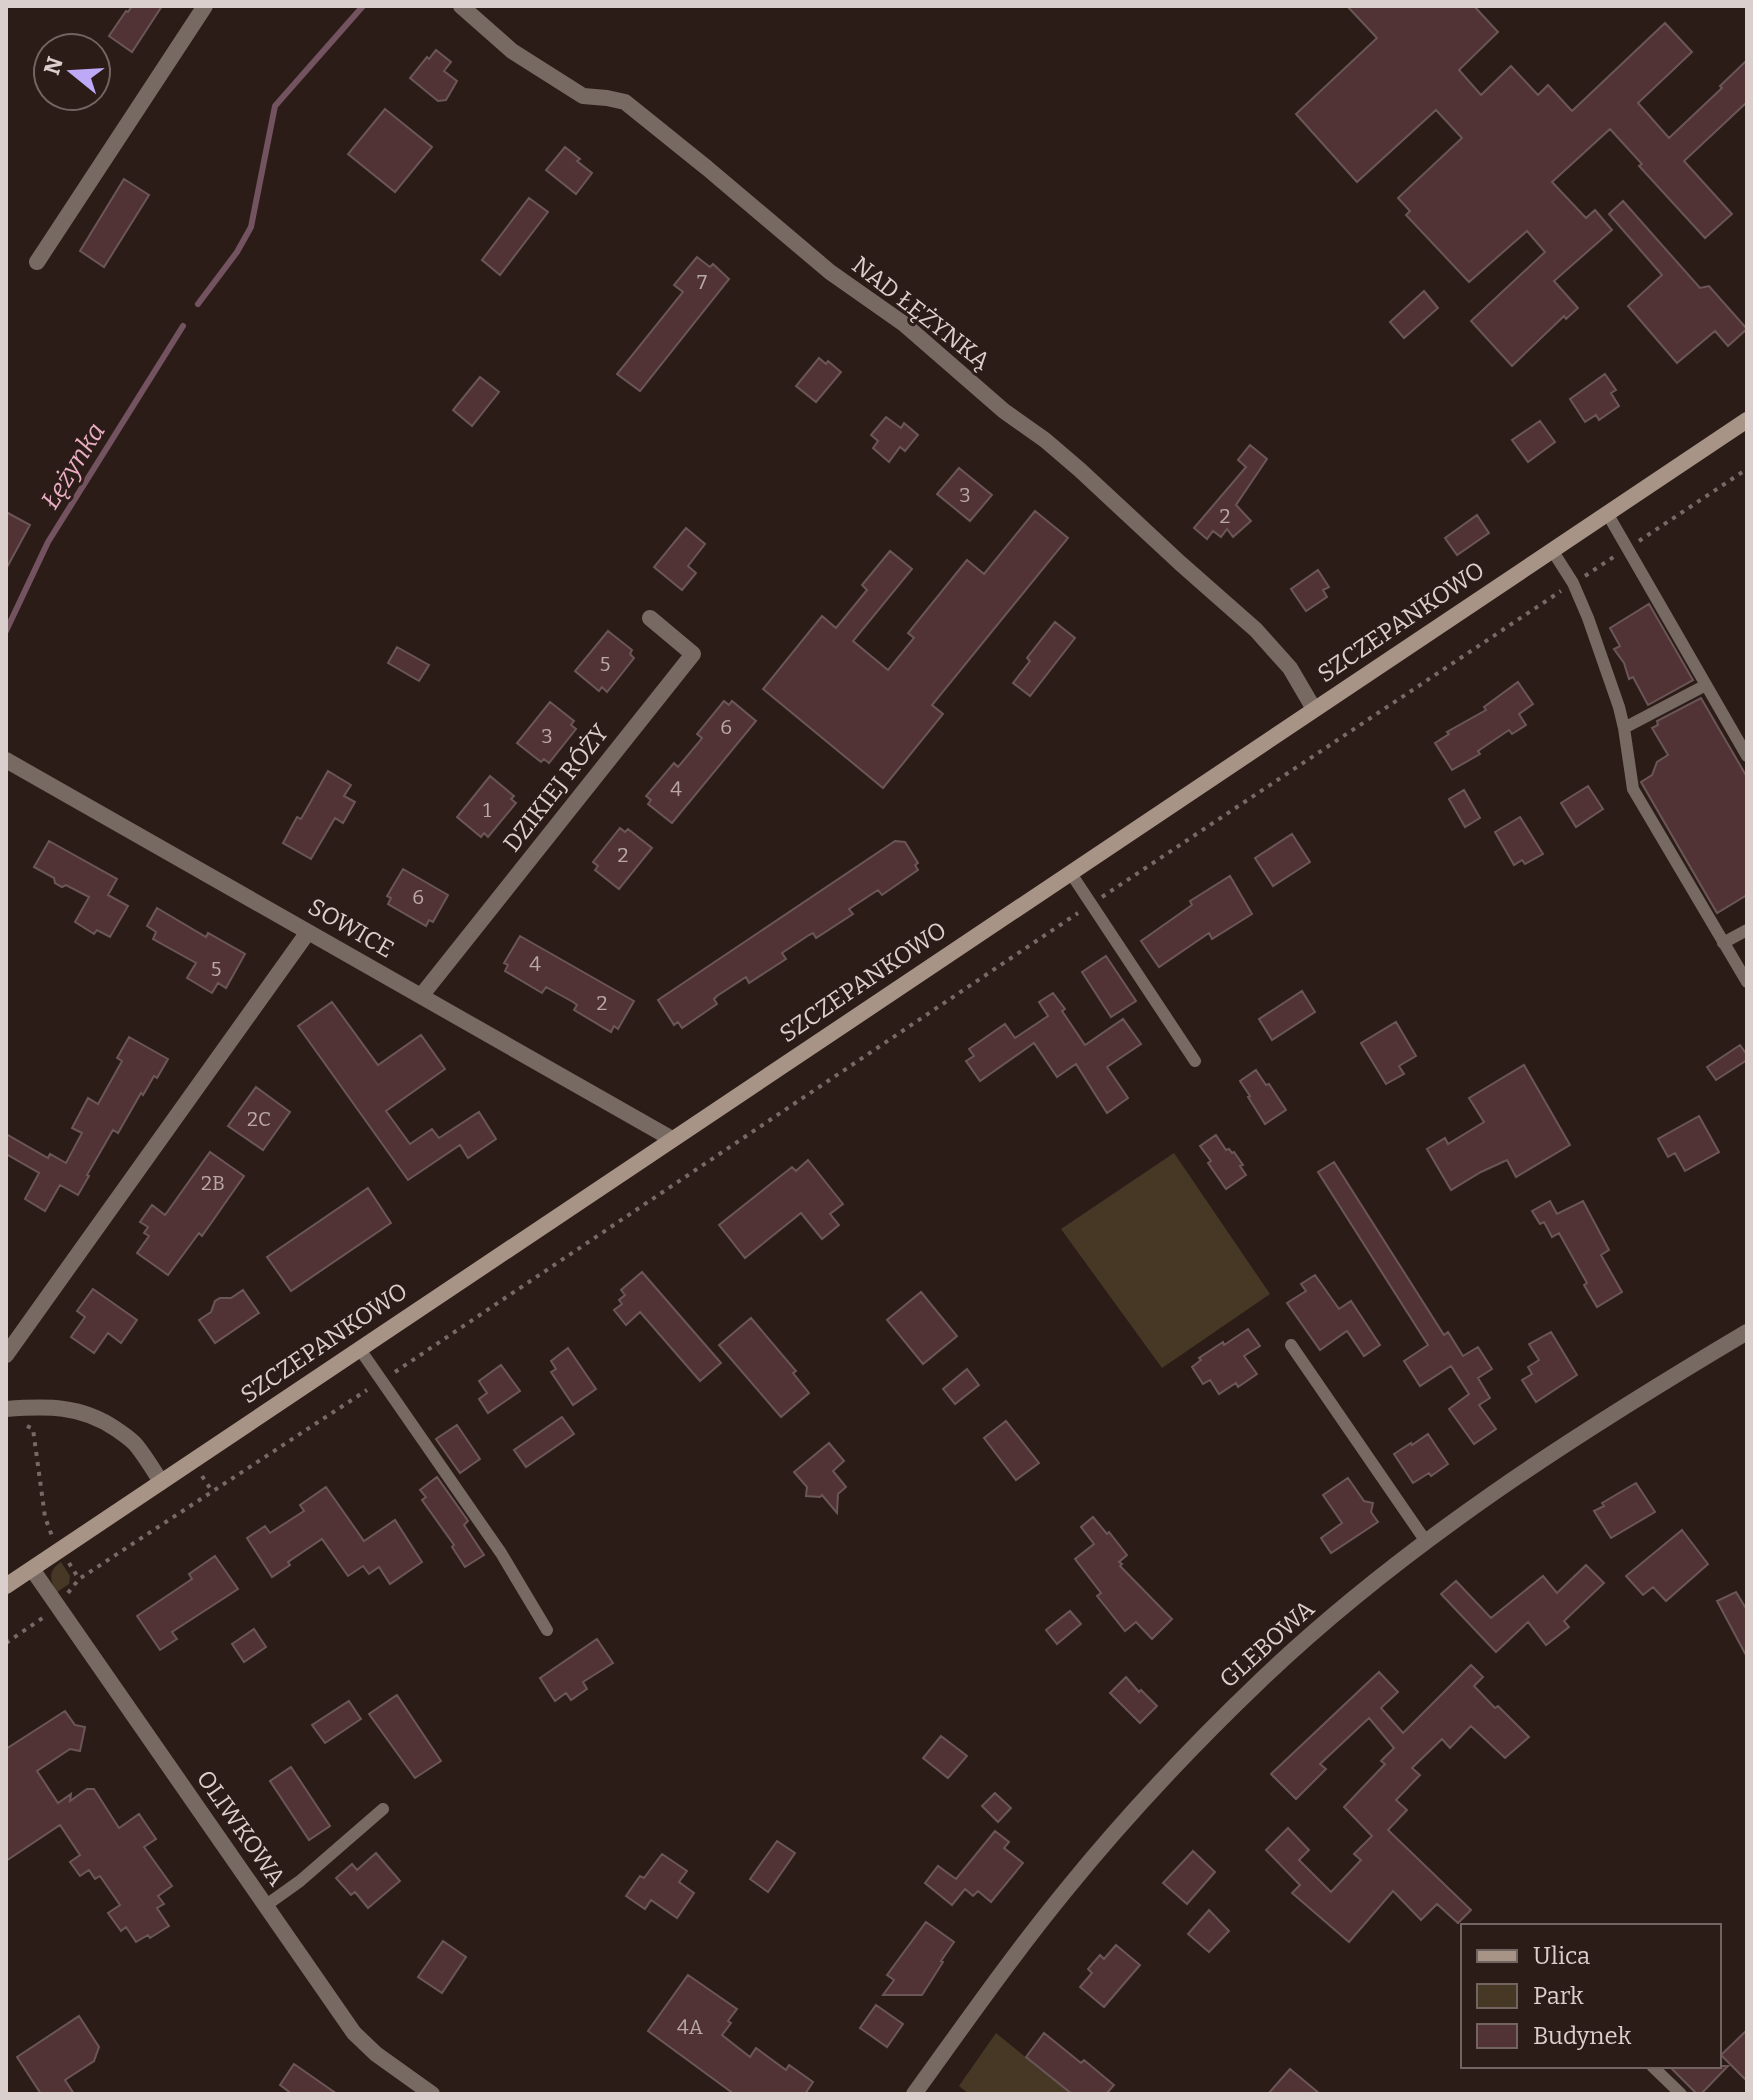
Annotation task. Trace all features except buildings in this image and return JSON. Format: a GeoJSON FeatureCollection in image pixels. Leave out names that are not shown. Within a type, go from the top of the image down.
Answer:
{"type":"FeatureCollection","features":[{"type":"Feature","properties":{"kind":"street"},"geometry":{"type":"LineString","coordinates":[[37,262],[205,6]]}},
{"type":"Feature","properties":{"kind":"street","name":"NAD ŁĘŻYNKĄ"},"geometry":{"type":"LineString","coordinates":[[461,6],[512,51],[583,96],[625,102],[830,272],[904,324],[1004,411],[1045,440],[1256,630],[1290,668],[1314,709]]}},
{"type":"Feature","properties":{"kind":"street","name":"SZCZEPANKOWO"},"geometry":{"type":"LineString","coordinates":[[6,1586],[1747,420]]}},
{"type":"Feature","properties":{"kind":"street","name":"DZIKIEJ RÓŻY"},"geometry":{"type":"LineString","coordinates":[[421,996],[693,654],[650,618]]}},
{"type":"Feature","properties":{"kind":"street","name":"SOWICE"},"geometry":{"type":"LineString","coordinates":[[6,760],[672,1139]]}},
{"type":"Feature","properties":{"kind":"street"},"geometry":{"type":"LineString","coordinates":[[6,1355],[308,932]]}},
{"type":"Feature","properties":{"kind":"street","name":"GLEBOWA"},"geometry":{"type":"LineString","coordinates":[[914,2094],[1066,1890],[1192,1748],[1261,1680],[1331,1619],[1427,1543],[1566,1444],[1747,1332]]}},
{"type":"Feature","properties":{"kind":"street"},"geometry":{"type":"LineString","coordinates":[[6,1409],[36,1406],[69,1408],[89,1415],[134,1442],[161,1482]]}},
{"type":"Feature","properties":{"kind":"street","name":"OLIWKOWA"},"geometry":{"type":"LineString","coordinates":[[32,1569],[354,2033],[376,2054],[432,2094]]}},
{"type":"Feature","properties":{"kind":"lane"},"geometry":{"type":"LineString","coordinates":[[1607,513],[1747,756]]}},
{"type":"Feature","properties":{"kind":"lane"},"geometry":{"type":"LineString","coordinates":[[1552,550],[1573,583],[1588,618],[1619,707],[1633,789],[1747,982]]}},
{"type":"Feature","properties":{"kind":"lane"},"geometry":{"type":"LineString","coordinates":[[1624,728],[1706,685]]}},
{"type":"Feature","properties":{"kind":"lane"},"geometry":{"type":"LineString","coordinates":[[1070,872],[1195,1061]]}},
{"type":"Feature","properties":{"kind":"lane"},"geometry":{"type":"LineString","coordinates":[[1723,943],[1747,930]]}},
{"type":"Feature","properties":{"kind":"lane"},"geometry":{"type":"LineString","coordinates":[[1291,1345],[1427,1543]]}},
{"type":"Feature","properties":{"kind":"lane"},"geometry":{"type":"LineString","coordinates":[[359,1348],[501,1553],[547,1630]]}},
{"type":"Feature","properties":{"kind":"lane"},"geometry":{"type":"LineString","coordinates":[[265,1906],[300,1881],[383,1809]]}},
{"type":"Feature","properties":{"kind":"lane"},"geometry":{"type":"LineString","coordinates":[[1654,2068],[1681,2094]]}},
{"type":"Feature","properties":{"kind":"path"},"geometry":{"type":"LineString","coordinates":[[63,1599],[79,1579],[381,1381],[1747,469]]}},
{"type":"Feature","properties":{"kind":"path"},"geometry":{"type":"LineString","coordinates":[[19,1422],[33,1429],[45,1517],[53,1540]]}},
{"type":"Feature","properties":{"kind":"path"},"geometry":{"type":"LineString","coordinates":[[198,1470],[212,1491]]}},
{"type":"Feature","properties":{"kind":"path"},"geometry":{"type":"LineString","coordinates":[[65,1558],[79,1579]]}},
{"type":"Feature","properties":{"kind":"path"},"geometry":{"type":"LineString","coordinates":[[6,1643],[49,1614]]}},
{"type":"Feature","properties":{"kind":"green space"},"geometry":{"type":"Polygon","coordinates":[[[1174,1153],[1270,1294],[1162,1368],[1061,1229],[1174,1153]]]}},
{"type":"Feature","properties":{"kind":"green space"},"geometry":{"type":"Polygon","coordinates":[[[61,1562],[70,1576],[69,1584],[57,1592],[51,1576],[61,1562]]]}},
{"type":"Feature","properties":{"kind":"green space"},"geometry":{"type":"Polygon","coordinates":[[[996,2033],[1071,2094],[969,2094],[959,2086],[996,2033]]]}},
{"type":"Feature","properties":{"kind":"waterway","name":"Łężynka"},"geometry":{"type":"LineString","coordinates":[[198,304],[237,252],[251,227],[275,106],[363,6]]}},
{"type":"Feature","properties":{"kind":"waterway","name":"Łężynka"},"geometry":{"type":"LineString","coordinates":[[6,631],[48,542],[183,326]]}}]}
